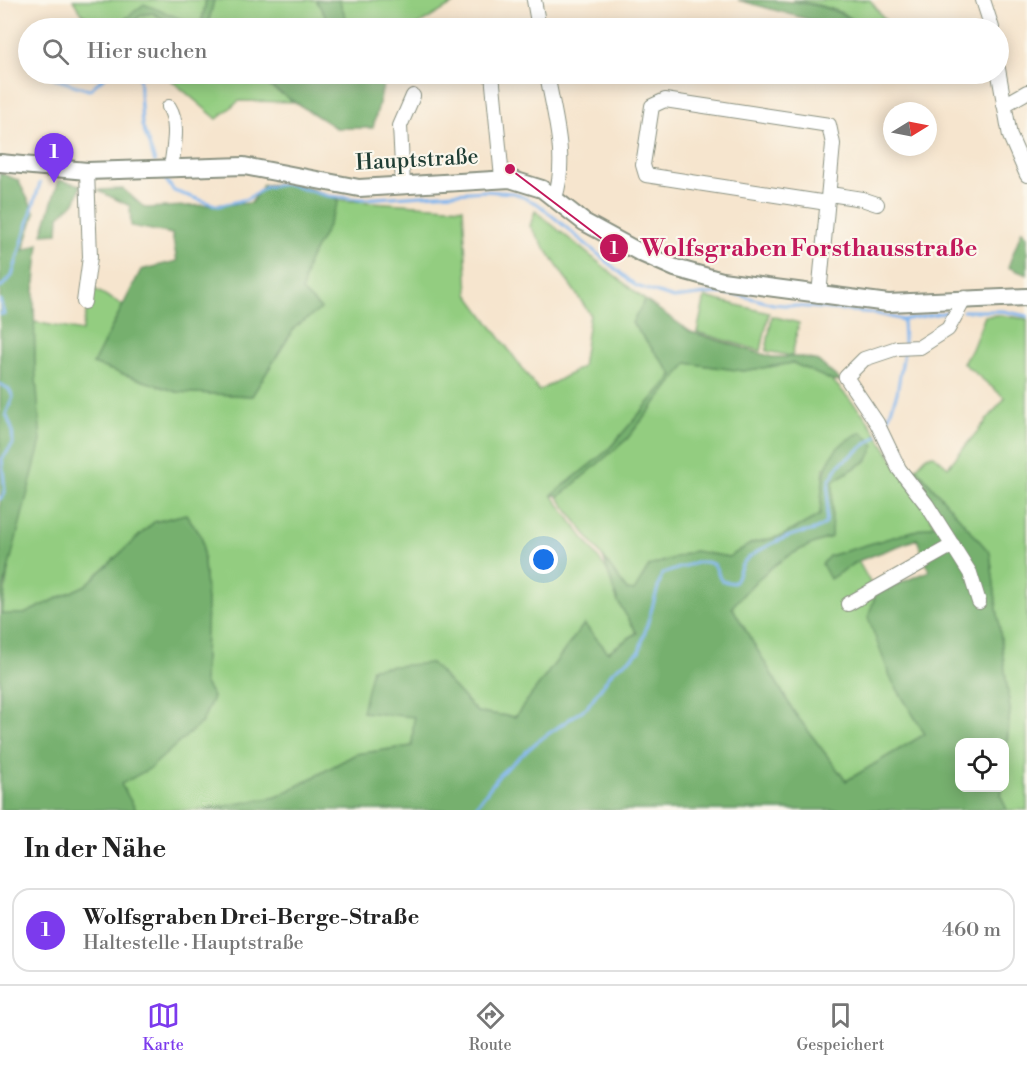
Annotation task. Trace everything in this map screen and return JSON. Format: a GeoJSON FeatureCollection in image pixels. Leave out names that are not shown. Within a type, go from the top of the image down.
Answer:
{"type":"FeatureCollection","features":[{"type":"Feature","properties":{"kind":"main road","name":"Hauptstraße"},"geometry":{"type":"LineString","coordinates":[[0,163],[87,171],[244,166],[266,168],[335,186],[359,188],[502,178],[528,183],[555,198],[584,222],[675,268],[750,286],[888,303],[963,303],[1027,297]]}},
{"type":"Feature","properties":{"kind":"street"},"geometry":{"type":"LineString","coordinates":[[534,0],[537,18]]}},
{"type":"Feature","properties":{"kind":"street"},"geometry":{"type":"LineString","coordinates":[[983,0],[989,18]]}},
{"type":"Feature","properties":{"kind":"street"},"geometry":{"type":"LineString","coordinates":[[493,84],[502,178]]}},
{"type":"Feature","properties":{"kind":"street"},"geometry":{"type":"LineString","coordinates":[[549,84],[560,149],[561,180],[555,198]]}},
{"type":"Feature","properties":{"kind":"street"},"geometry":{"type":"LineString","coordinates":[[1002,84],[1010,136],[1027,175]]}},
{"type":"Feature","properties":{"kind":"street"},"geometry":{"type":"LineString","coordinates":[[1005,105],[1027,92]]}},
{"type":"Feature","properties":{"kind":"street"},"geometry":{"type":"LineString","coordinates":[[403,185],[399,126],[412,96]]}},
{"type":"Feature","properties":{"kind":"street"},"geometry":{"type":"LineString","coordinates":[[819,295],[828,199],[833,144],[829,125],[665,100],[652,105],[643,165],[646,175],[828,199],[862,199],[876,204]]}},
{"type":"Feature","properties":{"kind":"street"},"geometry":{"type":"LineString","coordinates":[[162,169],[175,126],[174,116],[169,107]]}},
{"type":"Feature","properties":{"kind":"street"},"geometry":{"type":"LineString","coordinates":[[0,158],[26,167]]}},
{"type":"Feature","properties":{"kind":"street"},"geometry":{"type":"LineString","coordinates":[[84,302],[90,257],[87,171]]}},
{"type":"Feature","properties":{"kind":"street"},"geometry":{"type":"LineString","coordinates":[[963,303],[948,329],[920,347],[902,348],[864,359],[846,377],[877,423],[899,469],[970,573],[979,602]]}},
{"type":"Feature","properties":{"kind":"street"},"geometry":{"type":"LineString","coordinates":[[848,604],[953,545]]}},
{"type":"Feature","properties":{"kind":"green space"},"geometry":{"type":"Polygon","coordinates":[[[73,0],[206,0],[202,18],[176,18],[144,5],[127,18],[87,18],[73,0]]]}},
{"type":"Feature","properties":{"kind":"green space"},"geometry":{"type":"Polygon","coordinates":[[[206,0],[214,0],[210,18],[202,18],[206,0]]]}},
{"type":"Feature","properties":{"kind":"green space"},"geometry":{"type":"Polygon","coordinates":[[[214,0],[316,0],[326,18],[210,18],[214,0]]]}},
{"type":"Feature","properties":{"kind":"green space"},"geometry":{"type":"Polygon","coordinates":[[[316,0],[339,0],[346,18],[326,18],[316,0]]]}},
{"type":"Feature","properties":{"kind":"green space"},"geometry":{"type":"Polygon","coordinates":[[[339,0],[460,0],[430,18],[345,18],[339,0]]]}},
{"type":"Feature","properties":{"kind":"green space"},"geometry":{"type":"Polygon","coordinates":[[[738,0],[788,1],[821,7],[849,18],[804,18],[738,0]]]}},
{"type":"Feature","properties":{"kind":"green space"},"geometry":{"type":"Polygon","coordinates":[[[792,0],[870,0],[884,18],[851,18],[821,6],[792,0]]]}},
{"type":"Feature","properties":{"kind":"green space"},"geometry":{"type":"Polygon","coordinates":[[[144,4],[179,18],[161,18],[153,13],[141,15],[138,18],[126,18],[144,4]]]}},
{"type":"Feature","properties":{"kind":"green space"},"geometry":{"type":"Polygon","coordinates":[[[153,13],[161,18],[138,18],[141,15],[153,13]]]}},
{"type":"Feature","properties":{"kind":"green space"},"geometry":{"type":"Polygon","coordinates":[[[176,84],[266,84],[295,102],[239,101],[217,119],[176,84]]]}},
{"type":"Feature","properties":{"kind":"green space"},"geometry":{"type":"Polygon","coordinates":[[[266,84],[384,84],[373,128],[336,128],[266,84]]]}},
{"type":"Feature","properties":{"kind":"green space"},"geometry":{"type":"Polygon","coordinates":[[[0,173],[18,180],[35,213],[23,251],[39,244],[34,292],[35,364],[41,441],[4,586],[2,614],[24,614],[86,585],[154,522],[186,514],[202,537],[207,603],[204,682],[213,697],[202,722],[149,769],[121,784],[136,810],[0,810],[0,173]]]}},
{"type":"Feature","properties":{"kind":"green space"},"geometry":{"type":"Polygon","coordinates":[[[59,180],[81,185],[76,201],[59,216],[58,233],[42,234],[59,180]]]}},
{"type":"Feature","properties":{"kind":"green space"},"geometry":{"type":"Polygon","coordinates":[[[296,183],[339,200],[308,262],[302,291],[321,309],[295,327],[252,396],[177,392],[93,364],[141,270],[177,261],[172,234],[131,226],[130,206],[97,190],[123,189],[145,208],[251,203],[263,185],[296,183]]]}},
{"type":"Feature","properties":{"kind":"green space"},"geometry":{"type":"Polygon","coordinates":[[[339,200],[463,208],[468,294],[539,391],[582,367],[590,314],[530,226],[535,211],[645,300],[632,323],[673,375],[607,451],[552,495],[607,570],[618,602],[637,632],[608,652],[584,624],[515,717],[477,712],[431,663],[414,717],[412,746],[356,754],[277,797],[200,810],[136,810],[120,784],[149,769],[202,722],[213,697],[204,682],[207,603],[202,537],[186,514],[154,522],[86,585],[24,614],[2,615],[35,364],[34,322],[82,331],[92,288],[123,305],[93,364],[177,392],[252,396],[295,327],[321,309],[302,291],[308,262],[339,200]]]}},
{"type":"Feature","properties":{"kind":"green space"},"geometry":{"type":"Polygon","coordinates":[[[1022,230],[1027,236],[1027,275],[1008,267],[1022,230]]]}},
{"type":"Feature","properties":{"kind":"green space"},"geometry":{"type":"Polygon","coordinates":[[[705,297],[769,313],[761,351],[697,332],[705,297]]]}},
{"type":"Feature","properties":{"kind":"green space"},"geometry":{"type":"Polygon","coordinates":[[[645,300],[691,332],[772,357],[801,357],[818,361],[841,381],[833,381],[793,363],[743,371],[687,363],[627,439],[560,496],[552,495],[607,451],[673,375],[632,323],[645,300]]]}},
{"type":"Feature","properties":{"kind":"green space"},"geometry":{"type":"Polygon","coordinates":[[[1000,315],[1027,319],[1027,810],[1007,810],[1001,796],[1002,792],[1009,792],[1008,738],[1010,710],[990,553],[916,468],[927,456],[934,455],[948,467],[1005,398],[963,363],[972,349],[985,316],[1000,315]]]}},
{"type":"Feature","properties":{"kind":"green space"},"geometry":{"type":"Polygon","coordinates":[[[772,316],[799,323],[792,356],[766,351],[772,316]]]}},
{"type":"Feature","properties":{"kind":"green space"},"geometry":{"type":"Polygon","coordinates":[[[687,363],[743,371],[793,363],[833,381],[865,416],[935,525],[829,556],[830,578],[858,561],[876,593],[891,679],[925,734],[846,781],[794,712],[732,607],[754,583],[787,556],[831,537],[833,481],[868,460],[824,468],[820,515],[782,536],[752,543],[729,557],[694,551],[634,591],[627,590],[558,497],[627,439],[687,363]]]}},
{"type":"Feature","properties":{"kind":"green space"},"geometry":{"type":"Polygon","coordinates":[[[862,432],[875,445],[868,460],[833,481],[831,537],[787,556],[754,583],[732,607],[794,712],[846,781],[925,734],[891,679],[868,618],[876,593],[929,571],[917,539],[858,561],[830,579],[822,564],[829,556],[944,522],[908,477],[916,468],[990,553],[1010,710],[1007,738],[955,738],[955,792],[1002,792],[1007,810],[200,810],[277,797],[356,754],[412,746],[414,717],[362,712],[372,668],[431,663],[477,712],[515,717],[584,624],[608,652],[637,633],[618,602],[603,557],[627,590],[634,591],[649,566],[694,551],[729,557],[752,543],[782,536],[820,515],[827,465],[832,455],[849,439],[862,432]]]}},
{"type":"Feature","properties":{"kind":"waterway"},"geometry":{"type":"LineString","coordinates":[[70,84],[89,90],[96,84]]}},
{"type":"Feature","properties":{"kind":"waterway"},"geometry":{"type":"LineString","coordinates":[[140,84],[142,125],[155,162]]}},
{"type":"Feature","properties":{"kind":"waterway"},"geometry":{"type":"LineString","coordinates":[[163,176],[174,191],[218,206],[247,199],[266,187],[286,184],[328,196],[361,199],[485,191],[514,193],[538,204],[636,286],[674,298],[715,293],[739,295],[773,304],[874,313],[903,320],[953,311]]}},
{"type":"Feature","properties":{"kind":"waterway"},"geometry":{"type":"LineString","coordinates":[[0,288],[12,276],[40,183]]}},
{"type":"Feature","properties":{"kind":"waterway"},"geometry":{"type":"LineString","coordinates":[[0,300],[4,314],[0,314]]}},
{"type":"Feature","properties":{"kind":"waterway"},"geometry":{"type":"LineString","coordinates":[[963,311],[1003,311],[1027,316]]}},
{"type":"Feature","properties":{"kind":"waterway"},"geometry":{"type":"LineString","coordinates":[[903,320],[904,343]]}},
{"type":"Feature","properties":{"kind":"waterway"},"geometry":{"type":"LineString","coordinates":[[885,427],[897,393],[904,352]]}},
{"type":"Feature","properties":{"kind":"waterway"},"geometry":{"type":"LineString","coordinates":[[0,384],[9,389],[13,397],[6,414],[12,429],[13,444],[2,459],[5,493],[0,499]]}},
{"type":"Feature","properties":{"kind":"waterway"},"geometry":{"type":"LineString","coordinates":[[473,810],[501,773],[538,741],[587,707],[613,671],[639,652],[662,574],[691,564],[706,562],[716,568],[722,581],[734,583],[742,564],[755,553],[794,535],[819,528],[826,523],[829,481],[840,464],[877,436]]}},
{"type":"Feature","properties":{"kind":"place","name":"Wolfsgraben Forsthausstraße"},"geometry":{"type":"Point","coordinates":[510,169]}},
{"type":"Feature","properties":{"kind":"place","name":"Wolfsgraben Drei-Berge-Straße"},"geometry":{"type":"Point","coordinates":[54,183]}}]}
